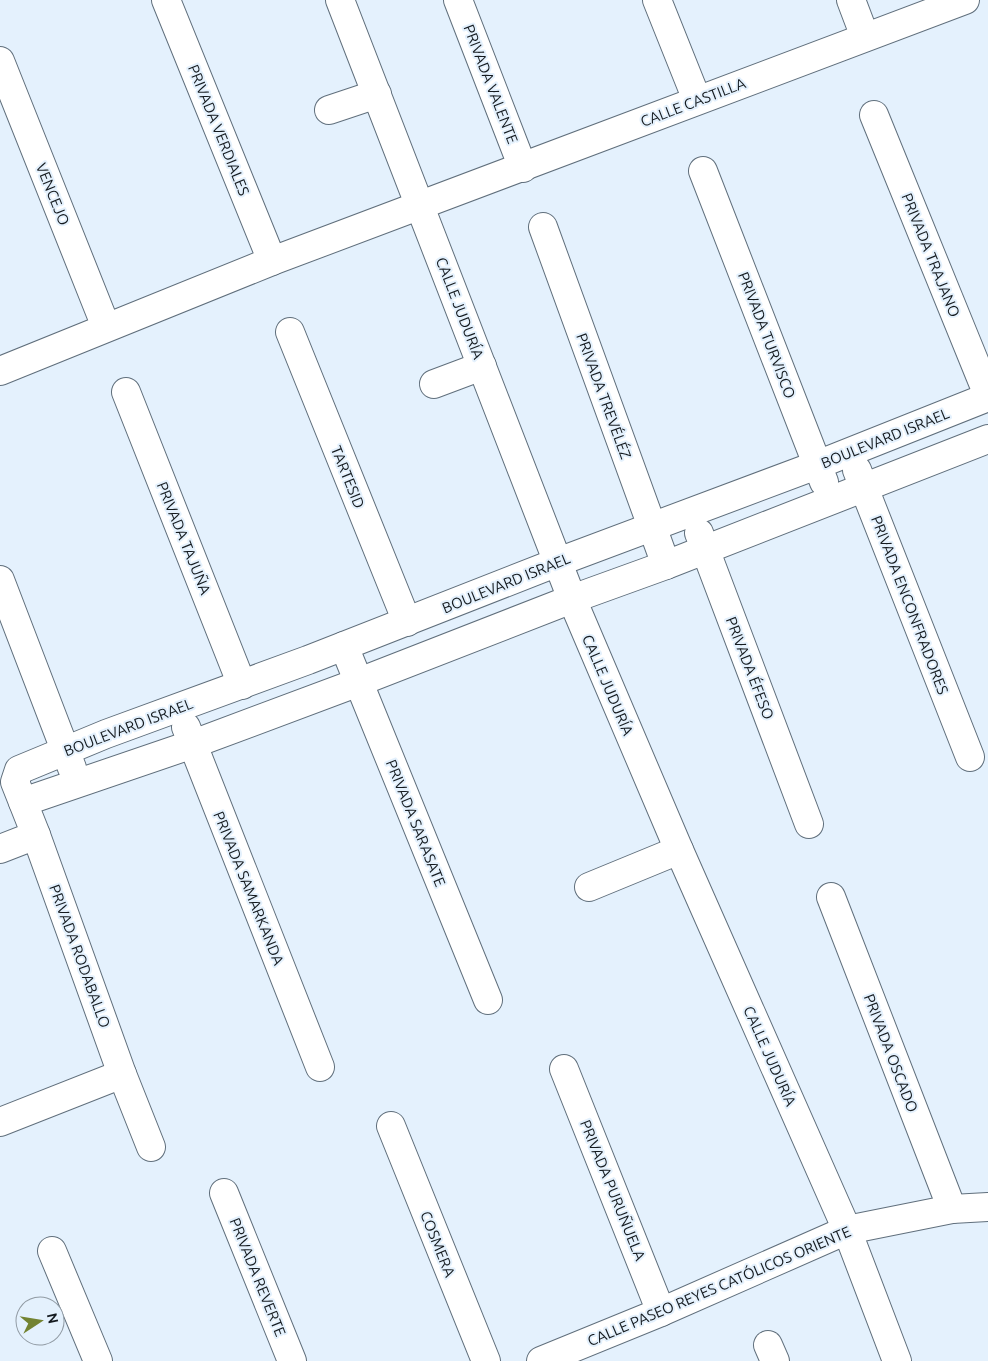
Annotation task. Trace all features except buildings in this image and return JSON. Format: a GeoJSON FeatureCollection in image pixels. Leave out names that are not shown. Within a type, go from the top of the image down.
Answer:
{"type":"FeatureCollection","features":[{"type":"Feature","properties":{"kind":"street","name":"PRIVADA VERDIALES"},"geometry":{"type":"LineString","coordinates":[[166,0],[272,261]]}},
{"type":"Feature","properties":{"kind":"street","name":"CALLE JUDURÍA"},"geometry":{"type":"LineString","coordinates":[[340,0],[572,599],[679,850],[847,1230],[897,1361]]}},
{"type":"Feature","properties":{"kind":"street","name":"PRIVADA VALENTE"},"geometry":{"type":"LineString","coordinates":[[458,0],[523,168]]}},
{"type":"Feature","properties":{"kind":"street"},"geometry":{"type":"LineString","coordinates":[[658,0],[697,100]]}},
{"type":"Feature","properties":{"kind":"street"},"geometry":{"type":"LineString","coordinates":[[851,0],[865,37]]}},
{"type":"Feature","properties":{"kind":"street","name":"CALLE CASTILLA"},"geometry":{"type":"LineString","coordinates":[[0,371],[106,327],[420,204],[523,168],[697,100],[965,0]]}},
{"type":"Feature","properties":{"kind":"street","name":"VENCEJO"},"geometry":{"type":"LineString","coordinates":[[0,61],[106,327]]}},
{"type":"Feature","properties":{"kind":"street"},"geometry":{"type":"LineString","coordinates":[[329,110],[377,94]]}},
{"type":"Feature","properties":{"kind":"street","name":"PRIVADA TRAJANO"},"geometry":{"type":"LineString","coordinates":[[874,115],[988,396]]}},
{"type":"Feature","properties":{"kind":"street","name":"PRIVADA TURVISCO"},"geometry":{"type":"LineString","coordinates":[[703,171],[830,500]]}},
{"type":"Feature","properties":{"kind":"street","name":"PRIVADA TREVÉLÉZ"},"geometry":{"type":"LineString","coordinates":[[543,227],[666,565]]}},
{"type":"Feature","properties":{"kind":"street","name":"TARTESID"},"geometry":{"type":"LineString","coordinates":[[290,332],[407,622]]}},
{"type":"Feature","properties":{"kind":"street"},"geometry":{"type":"LineString","coordinates":[[434,384],[482,366]]}},
{"type":"Feature","properties":{"kind":"street","name":"PRIVADA TAJUÑA"},"geometry":{"type":"LineString","coordinates":[[126,392],[242,685]]}},
{"type":"Feature","properties":{"kind":"street","name":"BOULEVARD ISRAEL"},"geometry":{"type":"LineString","coordinates":[[24,767],[407,622],[558,562],[817,465],[988,396]]}},
{"type":"Feature","properties":{"kind":"street"},"geometry":{"type":"LineString","coordinates":[[23,802],[193,744],[359,682],[572,599],[666,565],[988,438]]}},
{"type":"Feature","properties":{"kind":"street","name":"PRIVADA ENCONFRADORES"},"geometry":{"type":"LineString","coordinates":[[850,452],[970,758]]}},
{"type":"Feature","properties":{"kind":"street","name":"PRIVADA ÉFESO"},"geometry":{"type":"LineString","coordinates":[[692,512],[809,824]]}},
{"type":"Feature","properties":{"kind":"street"},"geometry":{"type":"LineString","coordinates":[[0,580],[77,783]]}},
{"type":"Feature","properties":{"kind":"street","name":"PRIVADA SARASATE"},"geometry":{"type":"LineString","coordinates":[[344,646],[488,1000]]}},
{"type":"Feature","properties":{"kind":"street","name":"PRIVADA SAMARKANDA"},"geometry":{"type":"LineString","coordinates":[[178,708],[320,1068]]}},
{"type":"Feature","properties":{"kind":"street","name":"PRIVADA RODABALLO"},"geometry":{"type":"LineString","coordinates":[[24,767],[19,770],[15,782],[122,1074],[151,1147]]}},
{"type":"Feature","properties":{"kind":"street"},"geometry":{"type":"LineString","coordinates":[[0,848],[36,835]]}},
{"type":"Feature","properties":{"kind":"street"},"geometry":{"type":"LineString","coordinates":[[588,887],[679,850]]}},
{"type":"Feature","properties":{"kind":"street","name":"PRIVADA OSCADO"},"geometry":{"type":"LineString","coordinates":[[831,898],[952,1209]]}},
{"type":"Feature","properties":{"kind":"street","name":"PRIVADA PURUÑUELA"},"geometry":{"type":"LineString","coordinates":[[564,1069],[661,1312]]}},
{"type":"Feature","properties":{"kind":"street"},"geometry":{"type":"LineString","coordinates":[[0,1122],[122,1074]]}},
{"type":"Feature","properties":{"kind":"street","name":"COSMERA"},"geometry":{"type":"LineString","coordinates":[[391,1126],[486,1361]]}},
{"type":"Feature","properties":{"kind":"street","name":"PRIVADA REVERTE"},"geometry":{"type":"LineString","coordinates":[[224,1193],[292,1361]]}},
{"type":"Feature","properties":{"kind":"street","name":"CALLE PASEO REYES CATÓLICOS ORIENTE"},"geometry":{"type":"LineString","coordinates":[[542,1361],[661,1312],[847,1230],[952,1209],[988,1207]]}},
{"type":"Feature","properties":{"kind":"street"},"geometry":{"type":"LineString","coordinates":[[52,1251],[98,1361]]}}]}
